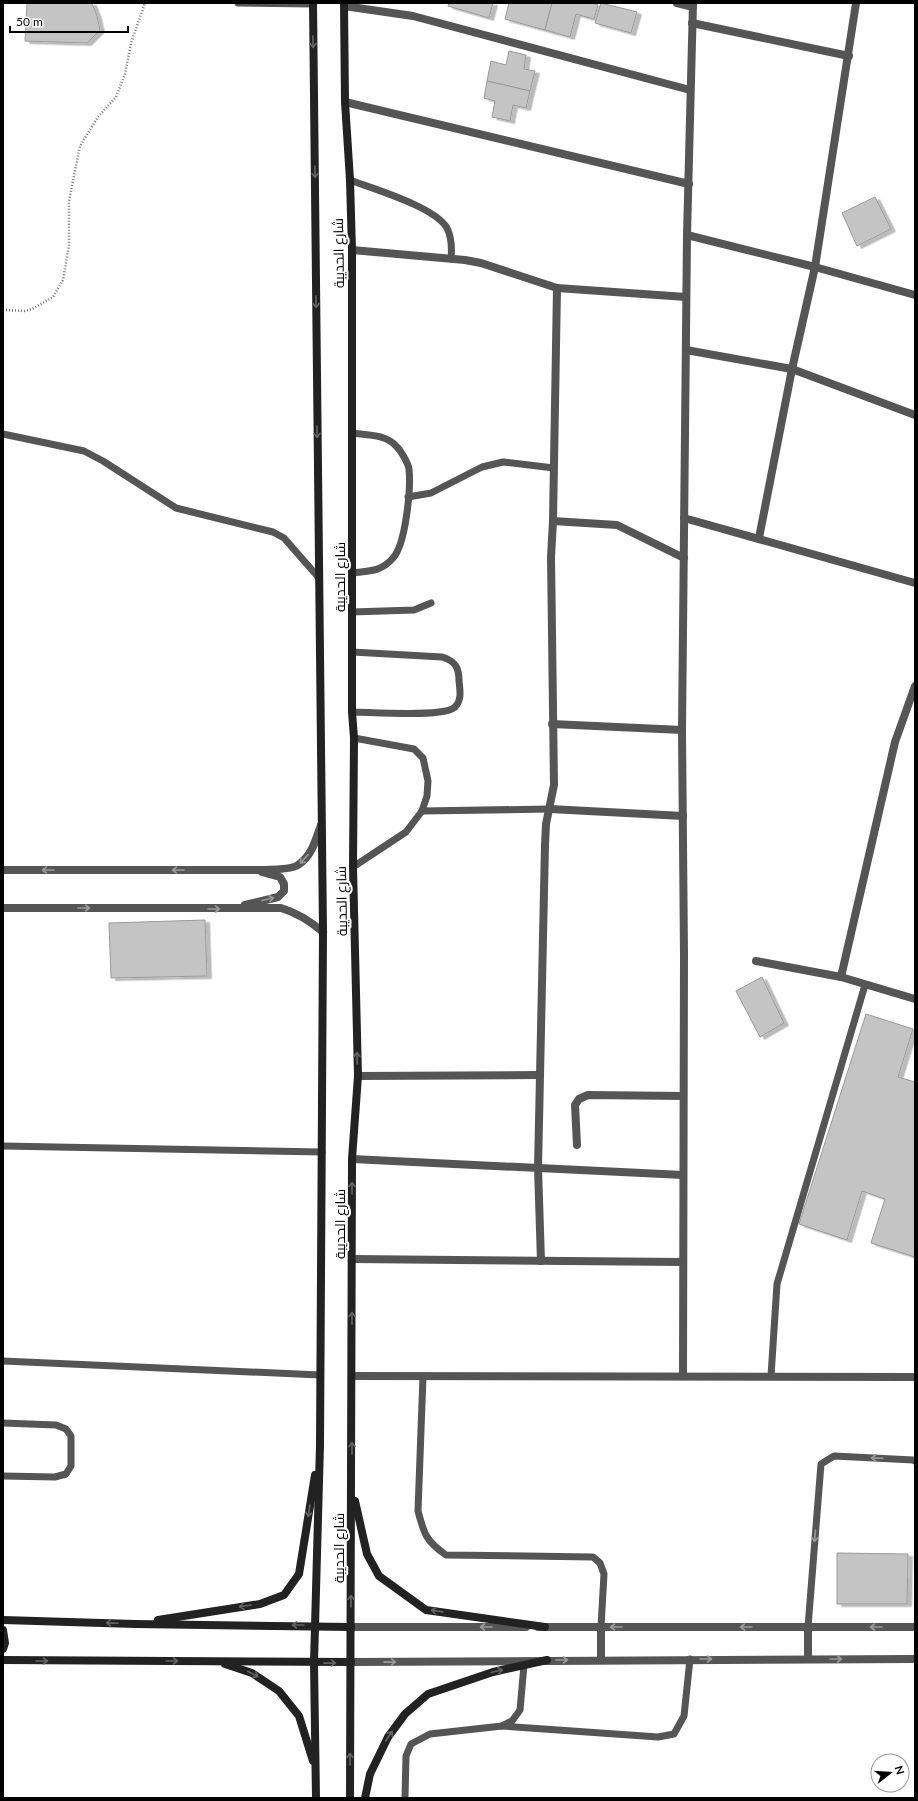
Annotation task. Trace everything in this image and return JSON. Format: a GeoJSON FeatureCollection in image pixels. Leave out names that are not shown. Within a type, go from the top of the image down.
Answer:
{"type":"FeatureCollection","features":[{"type":"Feature","properties":{"kind":"main road","name":"شارع الحديبة"},"geometry":{"type":"LineString","coordinates":[[313,4],[323,932],[320,1445],[314,1663],[316,1798]]}},
{"type":"Feature","properties":{"kind":"main road","name":"شارع الحديبة"},"geometry":{"type":"LineString","coordinates":[[344,5],[345,102],[350,180],[352,250],[352,712],[354,738],[353,867],[358,1076],[352,1159],[350,1798]]}},
{"type":"Feature","properties":{"kind":"main road"},"geometry":{"type":"LineString","coordinates":[[135,1624],[260,1604],[284,1595],[299,1574],[320,1445]]}},
{"type":"Feature","properties":{"kind":"main road"},"geometry":{"type":"LineString","coordinates":[[352,1487],[367,1554],[378,1576],[426,1610],[545,1627]]}},
{"type":"Feature","properties":{"kind":"main road"},"geometry":{"type":"LineString","coordinates":[[3,1620],[135,1624],[316,1625],[351,1627]]}},
{"type":"Feature","properties":{"kind":"main road"},"geometry":{"type":"LineString","coordinates":[[3,1630],[5,1643],[3,1648]]}},
{"type":"Feature","properties":{"kind":"main road"},"geometry":{"type":"LineString","coordinates":[[3,1660],[314,1663],[351,1662]]}},
{"type":"Feature","properties":{"kind":"main road"},"geometry":{"type":"LineString","coordinates":[[365,1798],[370,1774],[388,1737],[405,1714],[428,1694],[493,1672],[547,1660]]}},
{"type":"Feature","properties":{"kind":"main road"},"geometry":{"type":"LineString","coordinates":[[216,1661],[252,1673],[279,1691],[299,1716],[316,1770]]}},
{"type":"Feature","properties":{"kind":"street"},"geometry":{"type":"LineString","coordinates":[[677,3],[693,5],[686,297],[682,730],[683,1376]]}},
{"type":"Feature","properties":{"kind":"street"},"geometry":{"type":"LineString","coordinates":[[759,538],[792,369],[815,267],[856,3]]}},
{"type":"Feature","properties":{"kind":"street"},"geometry":{"type":"LineString","coordinates":[[344,5],[413,16],[690,90]]}},
{"type":"Feature","properties":{"kind":"street"},"geometry":{"type":"LineString","coordinates":[[692,23],[848,56]]}},
{"type":"Feature","properties":{"kind":"street"},"geometry":{"type":"LineString","coordinates":[[345,102],[689,184]]}},
{"type":"Feature","properties":{"kind":"street"},"geometry":{"type":"LineString","coordinates":[[687,235],[815,267],[915,295]]}},
{"type":"Feature","properties":{"kind":"street"},"geometry":{"type":"LineString","coordinates":[[352,250],[481,263],[557,288],[686,297]]}},
{"type":"Feature","properties":{"kind":"street"},"geometry":{"type":"LineString","coordinates":[[541,1261],[538,1168],[545,845],[546,824],[554,785],[551,557],[557,288]]}},
{"type":"Feature","properties":{"kind":"street"},"geometry":{"type":"LineString","coordinates":[[686,350],[792,369],[915,415]]}},
{"type":"Feature","properties":{"kind":"street"},"geometry":{"type":"LineString","coordinates":[[684,518],[915,583]]}},
{"type":"Feature","properties":{"kind":"street"},"geometry":{"type":"LineString","coordinates":[[553,521],[617,525],[684,558]]}},
{"type":"Feature","properties":{"kind":"street"},"geometry":{"type":"LineString","coordinates":[[840,977],[895,742],[915,686]]}},
{"type":"Feature","properties":{"kind":"street"},"geometry":{"type":"LineString","coordinates":[[552,724],[682,730]]}},
{"type":"Feature","properties":{"kind":"street"},"geometry":{"type":"LineString","coordinates":[[550,809],[683,816]]}},
{"type":"Feature","properties":{"kind":"street"},"geometry":{"type":"LineString","coordinates":[[3,870],[252,870],[298,866],[312,851],[322,825]]}},
{"type":"Feature","properties":{"kind":"street"},"geometry":{"type":"LineString","coordinates":[[231,909],[278,897],[284,891],[284,884],[280,877],[252,870]]}},
{"type":"Feature","properties":{"kind":"street"},"geometry":{"type":"LineString","coordinates":[[3,908],[281,908],[296,913],[309,920],[323,932]]}},
{"type":"Feature","properties":{"kind":"street"},"geometry":{"type":"LineString","coordinates":[[756,961],[840,977],[915,999]]}},
{"type":"Feature","properties":{"kind":"street"},"geometry":{"type":"LineString","coordinates":[[358,1076],[540,1075]]}},
{"type":"Feature","properties":{"kind":"street"},"geometry":{"type":"LineString","coordinates":[[577,1144],[575,1105],[579,1099],[588,1095],[683,1096]]}},
{"type":"Feature","properties":{"kind":"street"},"geometry":{"type":"LineString","coordinates":[[352,1159],[683,1175]]}},
{"type":"Feature","properties":{"kind":"street"},"geometry":{"type":"LineString","coordinates":[[352,1259],[683,1262]]}},
{"type":"Feature","properties":{"kind":"street"},"geometry":{"type":"LineString","coordinates":[[352,1376],[915,1377]]}},
{"type":"Feature","properties":{"kind":"street"},"geometry":{"type":"LineString","coordinates":[[601,1626],[601,1660]]}},
{"type":"Feature","properties":{"kind":"street"},"geometry":{"type":"LineString","coordinates":[[351,1627],[915,1627]]}},
{"type":"Feature","properties":{"kind":"street"},"geometry":{"type":"LineString","coordinates":[[808,1627],[808,1659]]}},
{"type":"Feature","properties":{"kind":"street"},"geometry":{"type":"LineString","coordinates":[[351,1662],[915,1659]]}},
{"type":"Feature","properties":{"kind":"lane"},"geometry":{"type":"LineString","coordinates":[[238,3],[313,4]]}},
{"type":"Feature","properties":{"kind":"lane"},"geometry":{"type":"LineString","coordinates":[[350,180],[427,210],[446,227],[452,241],[451,259]]}},
{"type":"Feature","properties":{"kind":"lane"},"geometry":{"type":"LineString","coordinates":[[352,433],[385,438],[398,447],[408,467],[408,497],[401,543],[394,558],[379,570],[352,573]]}},
{"type":"Feature","properties":{"kind":"lane"},"geometry":{"type":"LineString","coordinates":[[3,434],[84,451],[103,461],[176,508],[273,532],[284,538],[319,578]]}},
{"type":"Feature","properties":{"kind":"lane"},"geometry":{"type":"LineString","coordinates":[[408,497],[431,493],[482,467],[503,462],[554,468]]}},
{"type":"Feature","properties":{"kind":"lane"},"geometry":{"type":"LineString","coordinates":[[352,612],[414,610],[431,603]]}},
{"type":"Feature","properties":{"kind":"lane"},"geometry":{"type":"LineString","coordinates":[[352,652],[442,657],[452,660],[459,670],[460,699],[454,708],[439,714],[352,712]]}},
{"type":"Feature","properties":{"kind":"lane"},"geometry":{"type":"LineString","coordinates":[[353,867],[406,832],[422,811],[427,796],[428,780],[423,758],[414,749],[354,738]]}},
{"type":"Feature","properties":{"kind":"lane"},"geometry":{"type":"LineString","coordinates":[[422,811],[550,809]]}},
{"type":"Feature","properties":{"kind":"lane"},"geometry":{"type":"LineString","coordinates":[[771,1376],[777,1284],[865,984]]}},
{"type":"Feature","properties":{"kind":"lane"},"geometry":{"type":"LineString","coordinates":[[3,1146],[322,1152]]}},
{"type":"Feature","properties":{"kind":"lane"},"geometry":{"type":"LineString","coordinates":[[3,1361],[320,1375]]}},
{"type":"Feature","properties":{"kind":"lane"},"geometry":{"type":"LineString","coordinates":[[424,1376],[418,1511],[422,1529],[432,1545],[446,1555],[593,1557],[600,1563],[604,1574],[601,1626]]}},
{"type":"Feature","properties":{"kind":"lane"},"geometry":{"type":"LineString","coordinates":[[3,1423],[56,1425],[66,1428],[71,1436],[71,1466],[66,1474],[55,1478],[3,1476]]}},
{"type":"Feature","properties":{"kind":"lane"},"geometry":{"type":"LineString","coordinates":[[808,1627],[821,1464],[834,1456],[915,1461]]}},
{"type":"Feature","properties":{"kind":"lane"},"geometry":{"type":"LineString","coordinates":[[405,1798],[406,1756],[411,1744],[430,1734],[502,1726],[658,1737],[674,1734],[684,1716],[690,1659]]}},
{"type":"Feature","properties":{"kind":"lane"},"geometry":{"type":"LineString","coordinates":[[502,1726],[512,1721],[520,1710],[524,1665]]}},
{"type":"Feature","properties":{"kind":"path"},"geometry":{"type":"LineString","coordinates":[[3,310],[24,311],[32,309],[53,297],[61,285],[69,245],[69,201],[80,146],[98,117],[116,97],[125,74],[131,43],[145,3]]}},
{"type":"Feature","properties":{"kind":"building"},"geometry":{"type":"Polygon","coordinates":[[[27,3],[92,3],[100,30],[87,43],[25,41],[27,3]]]}},
{"type":"Feature","properties":{"kind":"building"},"geometry":{"type":"Polygon","coordinates":[[[449,3],[493,3],[489,18],[448,6],[449,3]]]}},
{"type":"Feature","properties":{"kind":"building"},"geometry":{"type":"Polygon","coordinates":[[[509,3],[552,3],[545,30],[505,19],[509,3]]]}},
{"type":"Feature","properties":{"kind":"building"},"geometry":{"type":"Polygon","coordinates":[[[552,3],[591,3],[598,5],[594,19],[576,14],[570,37],[545,30],[552,3]]]}},
{"type":"Feature","properties":{"kind":"building"},"geometry":{"type":"Polygon","coordinates":[[[601,3],[637,12],[631,33],[595,23],[601,3]]]}},
{"type":"Feature","properties":{"kind":"building"},"geometry":{"type":"Polygon","coordinates":[[[509,51],[526,55],[524,69],[535,71],[530,91],[487,81],[491,61],[506,65],[509,51]]]}},
{"type":"Feature","properties":{"kind":"building"},"geometry":{"type":"Polygon","coordinates":[[[487,81],[530,91],[526,108],[513,105],[510,121],[492,117],[495,101],[484,98],[487,81]]]}},
{"type":"Feature","properties":{"kind":"building"},"geometry":{"type":"Polygon","coordinates":[[[875,197],[891,229],[857,246],[842,213],[875,197]]]}},
{"type":"Feature","properties":{"kind":"building"},"geometry":{"type":"Polygon","coordinates":[[[205,920],[207,976],[111,978],[109,923],[205,920]]]}},
{"type":"Feature","properties":{"kind":"building"},"geometry":{"type":"Polygon","coordinates":[[[762,977],[784,1023],[760,1037],[736,991],[762,977]]]}},
{"type":"Feature","properties":{"kind":"building"},"geometry":{"type":"Polygon","coordinates":[[[866,1014],[913,1029],[898,1077],[915,1082],[915,1257],[871,1243],[885,1199],[862,1191],[847,1240],[799,1224],[866,1014]]]}},
{"type":"Feature","properties":{"kind":"building"},"geometry":{"type":"Polygon","coordinates":[[[837,1553],[908,1554],[907,1604],[837,1604],[837,1553]]]}}]}
